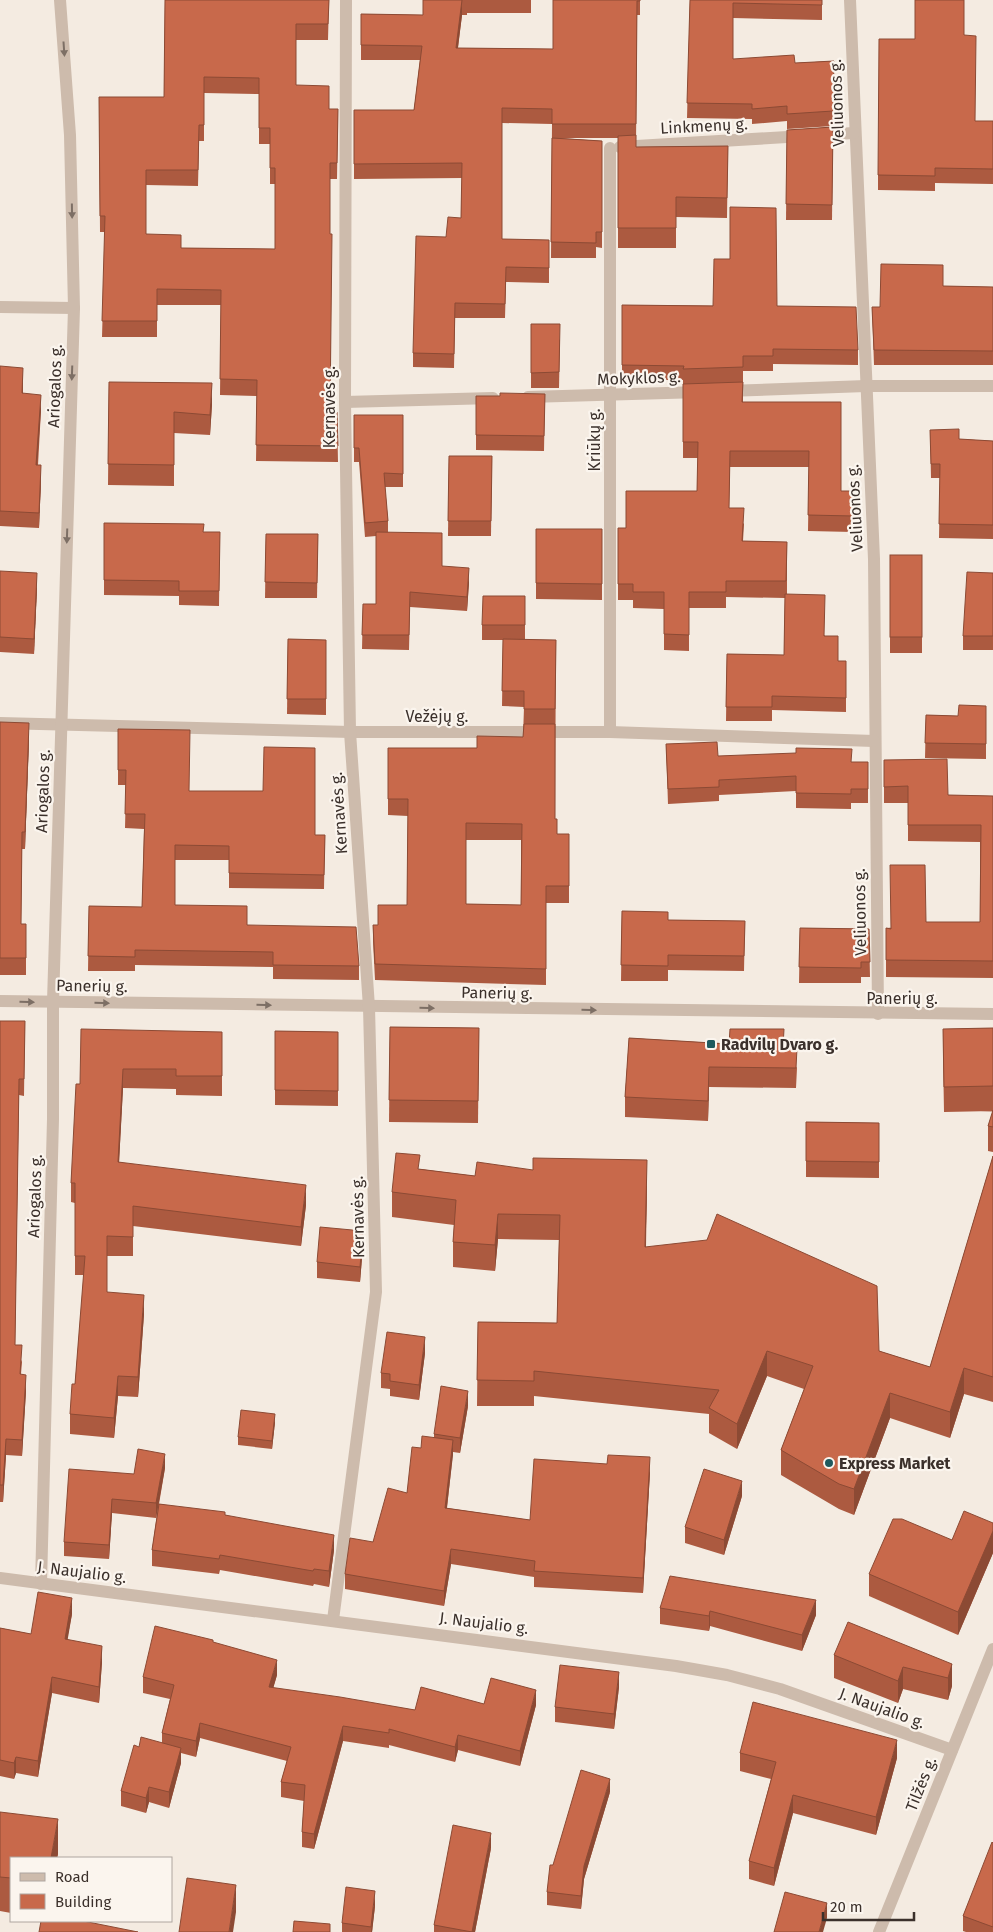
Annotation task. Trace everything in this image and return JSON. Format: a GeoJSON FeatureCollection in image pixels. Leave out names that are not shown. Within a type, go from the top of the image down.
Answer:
{"type":"FeatureCollection","features":[{"type":"Feature","properties":{"kind":"street","name":"Ariogalos g."},"geometry":{"type":"LineString","coordinates":[[40,1584],[53,1119],[53,1002],[74,308],[70,135],[60,0]]}},
{"type":"Feature","properties":{"kind":"street","name":"Kernavės g."},"geometry":{"type":"LineString","coordinates":[[333,1620],[376,1292],[369,1007],[350,732],[345,402],[346,0]]}},
{"type":"Feature","properties":{"kind":"street","name":"Veliuonos g."},"geometry":{"type":"LineString","coordinates":[[850,0],[854,133],[874,559],[874,741],[878,1014]]}},
{"type":"Feature","properties":{"kind":"street","name":"Linkmenų g."},"geometry":{"type":"LineString","coordinates":[[606,147],[854,133]]}},
{"type":"Feature","properties":{"kind":"street","name":"Kriūkų g."},"geometry":{"type":"LineString","coordinates":[[606,147],[611,395],[610,732]]}},
{"type":"Feature","properties":{"kind":"street"},"geometry":{"type":"LineString","coordinates":[[0,307],[74,308]]}},
{"type":"Feature","properties":{"kind":"street","name":"Mokyklos g."},"geometry":{"type":"LineString","coordinates":[[345,402],[866,386],[993,386]]}},
{"type":"Feature","properties":{"kind":"street","name":"Vežėjų g."},"geometry":{"type":"LineString","coordinates":[[0,723],[350,732],[610,732],[874,741]]}},
{"type":"Feature","properties":{"kind":"street","name":"Panerių g."},"geometry":{"type":"LineString","coordinates":[[0,1002],[993,1014]]}},
{"type":"Feature","properties":{"kind":"street","name":"J. Naujalio g."},"geometry":{"type":"LineString","coordinates":[[0,1578],[603,1655],[727,1675],[780,1689],[952,1750]]}},
{"type":"Feature","properties":{"kind":"street","name":"Tilžės g."},"geometry":{"type":"LineString","coordinates":[[879,1932],[993,1648]]}},
{"type":"Feature","properties":{"kind":"building"},"geometry":{"type":"Polygon","coordinates":[[[165,0],[329,0],[328,24],[296,24],[296,85],[329,86],[329,109],[338,109],[337,163],[330,163],[330,234],[332,234],[330,412],[337,412],[338,446],[256,445],[257,380],[220,379],[221,290],[157,289],[157,321],[102,321],[105,216],[100,216],[99,97],[164,97],[165,0]],[[204,77],[204,125],[199,125],[198,170],[146,170],[146,234],[181,235],[181,248],[275,249],[275,168],[270,168],[270,128],[259,128],[259,78],[204,77]]]}},
{"type":"Feature","properties":{"kind":"building"},"geometry":{"type":"Polygon","coordinates":[[[423,0],[462,0],[456,48],[553,49],[553,0],[640,0],[637,1],[636,124],[552,124],[552,109],[502,108],[502,239],[549,240],[549,268],[506,267],[505,304],[455,303],[454,354],[413,353],[416,236],[446,237],[448,217],[461,218],[462,163],[354,164],[354,110],[414,110],[422,46],[361,45],[361,14],[423,15],[423,0]]]}},
{"type":"Feature","properties":{"kind":"building"},"geometry":{"type":"Polygon","coordinates":[[[690,0],[822,0],[822,5],[733,3],[733,59],[794,55],[795,63],[834,61],[833,111],[787,114],[787,106],[752,109],[752,104],[687,103],[690,0]]]}},
{"type":"Feature","properties":{"kind":"building"},"geometry":{"type":"Polygon","coordinates":[[[915,0],[964,0],[964,35],[976,36],[975,121],[993,121],[993,169],[935,168],[935,176],[878,175],[879,39],[915,39],[915,0]]]}},
{"type":"Feature","properties":{"kind":"building"},"geometry":{"type":"Polygon","coordinates":[[[833,127],[832,205],[786,204],[787,130],[833,127]]]}},
{"type":"Feature","properties":{"kind":"building"},"geometry":{"type":"Polygon","coordinates":[[[636,135],[636,147],[728,146],[727,198],[676,197],[676,228],[618,228],[618,136],[636,135]]]}},
{"type":"Feature","properties":{"kind":"building"},"geometry":{"type":"Polygon","coordinates":[[[552,138],[602,141],[602,232],[596,232],[596,243],[551,242],[552,138]]]}},
{"type":"Feature","properties":{"kind":"building"},"geometry":{"type":"Polygon","coordinates":[[[730,207],[776,208],[777,306],[856,307],[858,350],[773,349],[773,356],[743,356],[743,367],[683,369],[684,366],[622,365],[622,305],[713,306],[714,259],[730,259],[730,207]]]}},
{"type":"Feature","properties":{"kind":"building"},"geometry":{"type":"Polygon","coordinates":[[[881,264],[943,265],[943,286],[993,287],[993,351],[874,350],[872,307],[880,307],[881,264]]]}},
{"type":"Feature","properties":{"kind":"building"},"geometry":{"type":"Polygon","coordinates":[[[531,324],[560,324],[559,372],[531,373],[531,324]]]}},
{"type":"Feature","properties":{"kind":"building"},"geometry":{"type":"Polygon","coordinates":[[[0,366],[23,368],[22,393],[41,395],[36,465],[41,465],[39,513],[0,511],[0,366]]]}},
{"type":"Feature","properties":{"kind":"building"},"geometry":{"type":"Polygon","coordinates":[[[109,382],[212,383],[210,415],[174,412],[174,465],[108,464],[109,382]]]}},
{"type":"Feature","properties":{"kind":"building"},"geometry":{"type":"Polygon","coordinates":[[[743,382],[742,402],[841,402],[841,491],[853,491],[853,516],[808,515],[809,451],[730,451],[729,508],[744,508],[742,541],[787,542],[786,581],[726,581],[726,592],[689,592],[689,635],[664,634],[664,592],[633,592],[633,584],[618,584],[618,528],[626,528],[626,491],[697,491],[698,442],[683,442],[683,384],[743,382]]]}},
{"type":"Feature","properties":{"kind":"building"},"geometry":{"type":"Polygon","coordinates":[[[500,393],[545,394],[544,436],[476,435],[476,396],[500,396],[500,393]]]}},
{"type":"Feature","properties":{"kind":"building"},"geometry":{"type":"Polygon","coordinates":[[[354,415],[403,415],[403,474],[384,473],[388,521],[365,523],[359,448],[354,448],[354,415]]]}},
{"type":"Feature","properties":{"kind":"building"},"geometry":{"type":"Polygon","coordinates":[[[959,429],[959,439],[993,441],[993,525],[939,524],[940,464],[931,464],[930,430],[959,429]]]}},
{"type":"Feature","properties":{"kind":"building"},"geometry":{"type":"Polygon","coordinates":[[[449,456],[492,456],[491,521],[448,521],[449,456]]]}},
{"type":"Feature","properties":{"kind":"building"},"geometry":{"type":"Polygon","coordinates":[[[104,523],[204,524],[203,532],[220,532],[219,591],[179,591],[179,581],[104,580],[104,523]]]}},
{"type":"Feature","properties":{"kind":"building"},"geometry":{"type":"Polygon","coordinates":[[[536,529],[602,529],[602,584],[536,583],[536,529]]]}},
{"type":"Feature","properties":{"kind":"building"},"geometry":{"type":"Polygon","coordinates":[[[376,532],[442,533],[442,566],[469,568],[467,597],[410,592],[409,635],[362,635],[363,604],[376,604],[376,532]]]}},
{"type":"Feature","properties":{"kind":"building"},"geometry":{"type":"Polygon","coordinates":[[[266,534],[318,534],[317,583],[265,582],[266,534]]]}},
{"type":"Feature","properties":{"kind":"building"},"geometry":{"type":"Polygon","coordinates":[[[890,555],[922,555],[922,637],[890,637],[890,555]]]}},
{"type":"Feature","properties":{"kind":"building"},"geometry":{"type":"Polygon","coordinates":[[[0,571],[37,573],[34,639],[0,637],[0,571]]]}},
{"type":"Feature","properties":{"kind":"building"},"geometry":{"type":"Polygon","coordinates":[[[967,572],[993,573],[993,636],[963,636],[967,572]]]}},
{"type":"Feature","properties":{"kind":"building"},"geometry":{"type":"Polygon","coordinates":[[[785,594],[825,595],[824,636],[838,636],[838,661],[846,661],[846,698],[772,696],[772,707],[726,707],[727,654],[784,655],[785,594]]]}},
{"type":"Feature","properties":{"kind":"building"},"geometry":{"type":"Polygon","coordinates":[[[483,596],[525,596],[525,625],[482,625],[483,596]]]}},
{"type":"Feature","properties":{"kind":"building"},"geometry":{"type":"Polygon","coordinates":[[[288,639],[326,640],[326,699],[287,699],[288,639]]]}},
{"type":"Feature","properties":{"kind":"building"},"geometry":{"type":"Polygon","coordinates":[[[503,639],[556,640],[555,709],[524,709],[524,691],[502,691],[503,639]]]}},
{"type":"Feature","properties":{"kind":"building"},"geometry":{"type":"Polygon","coordinates":[[[959,705],[986,706],[986,744],[925,743],[926,715],[958,716],[959,705]]]}},
{"type":"Feature","properties":{"kind":"building"},"geometry":{"type":"Polygon","coordinates":[[[0,722],[29,723],[25,832],[22,832],[21,924],[26,924],[26,958],[0,958],[0,722]]]}},
{"type":"Feature","properties":{"kind":"building"},"geometry":{"type":"Polygon","coordinates":[[[524,724],[555,724],[555,819],[557,819],[557,834],[569,834],[569,886],[546,886],[546,969],[375,964],[373,925],[378,925],[378,905],[407,905],[408,799],[388,799],[388,748],[477,748],[477,736],[523,737],[524,724]],[[466,823],[466,904],[521,905],[522,824],[466,823]]]}},
{"type":"Feature","properties":{"kind":"building"},"geometry":{"type":"Polygon","coordinates":[[[118,729],[190,730],[189,791],[263,791],[264,747],[315,748],[315,835],[325,835],[324,875],[229,873],[229,846],[175,845],[175,905],[247,906],[247,925],[356,927],[359,966],[273,965],[273,952],[135,950],[135,957],[88,956],[89,906],[142,907],[145,814],[125,814],[126,770],[118,770],[118,729]]]}},
{"type":"Feature","properties":{"kind":"building"},"geometry":{"type":"Polygon","coordinates":[[[717,742],[718,756],[796,753],[796,748],[852,749],[851,762],[868,762],[868,789],[851,789],[851,794],[796,793],[796,776],[719,780],[719,787],[668,789],[666,744],[717,742]]]}},
{"type":"Feature","properties":{"kind":"building"},"geometry":{"type":"Polygon","coordinates":[[[947,759],[948,795],[993,796],[993,961],[886,960],[886,928],[891,929],[890,865],[925,865],[926,922],[980,922],[981,825],[908,825],[908,786],[884,787],[884,760],[947,759]]]}},
{"type":"Feature","properties":{"kind":"building"},"geometry":{"type":"Polygon","coordinates":[[[622,911],[668,912],[668,920],[745,921],[744,956],[668,955],[668,966],[621,965],[622,911]]]}},
{"type":"Feature","properties":{"kind":"building"},"geometry":{"type":"Polygon","coordinates":[[[800,928],[869,929],[870,962],[861,962],[861,968],[799,967],[800,928]]]}},
{"type":"Feature","properties":{"kind":"building"},"geometry":{"type":"Polygon","coordinates":[[[0,1021],[25,1021],[24,1079],[19,1079],[15,1345],[22,1345],[20,1374],[26,1375],[22,1440],[6,1439],[3,1485],[0,1485],[0,1021]]]}},
{"type":"Feature","properties":{"kind":"building"},"geometry":{"type":"Polygon","coordinates":[[[390,1027],[479,1028],[478,1101],[389,1100],[390,1027]]]}},
{"type":"Feature","properties":{"kind":"building"},"geometry":{"type":"Polygon","coordinates":[[[993,1028],[993,1086],[944,1087],[943,1029],[993,1028]]]}},
{"type":"Feature","properties":{"kind":"building"},"geometry":{"type":"Polygon","coordinates":[[[81,1029],[222,1032],[222,1076],[176,1076],[176,1069],[123,1069],[118,1162],[306,1185],[301,1227],[133,1206],[133,1237],[107,1236],[107,1292],[144,1295],[138,1377],[118,1376],[114,1418],[70,1414],[72,1384],[75,1384],[85,1256],[75,1256],[75,1183],[71,1183],[76,1084],[80,1084],[81,1029]]]}},
{"type":"Feature","properties":{"kind":"building"},"geometry":{"type":"Polygon","coordinates":[[[730,1029],[784,1029],[783,1047],[797,1048],[796,1068],[709,1067],[708,1101],[625,1097],[629,1038],[729,1044],[730,1029]]]}},
{"type":"Feature","properties":{"kind":"building"},"geometry":{"type":"Polygon","coordinates":[[[275,1031],[338,1032],[338,1091],[275,1090],[275,1031]]]}},
{"type":"Feature","properties":{"kind":"building"},"geometry":{"type":"Polygon","coordinates":[[[993,1110],[993,1127],[988,1126],[993,1110]]]}},
{"type":"Feature","properties":{"kind":"building"},"geometry":{"type":"Polygon","coordinates":[[[806,1122],[879,1123],[879,1162],[806,1161],[806,1122]]]}},
{"type":"Feature","properties":{"kind":"building"},"geometry":{"type":"Polygon","coordinates":[[[396,1153],[420,1155],[418,1169],[475,1176],[477,1162],[533,1170],[533,1158],[647,1160],[645,1247],[707,1240],[717,1214],[877,1286],[879,1351],[930,1367],[993,1156],[993,1377],[964,1368],[950,1412],[890,1393],[854,1489],[839,1484],[781,1450],[813,1366],[767,1351],[737,1424],[709,1408],[719,1390],[534,1371],[534,1381],[477,1380],[478,1322],[557,1323],[560,1215],[498,1214],[495,1245],[453,1242],[456,1200],[392,1192],[396,1153]]]}},
{"type":"Feature","properties":{"kind":"building"},"geometry":{"type":"Polygon","coordinates":[[[320,1227],[363,1231],[360,1267],[317,1262],[320,1227]]]}},
{"type":"Feature","properties":{"kind":"building"},"geometry":{"type":"Polygon","coordinates":[[[387,1332],[425,1337],[419,1385],[390,1381],[390,1374],[381,1373],[387,1332]]]}},
{"type":"Feature","properties":{"kind":"building"},"geometry":{"type":"Polygon","coordinates":[[[441,1386],[468,1391],[460,1438],[434,1434],[441,1386]]]}},
{"type":"Feature","properties":{"kind":"building"},"geometry":{"type":"Polygon","coordinates":[[[241,1410],[275,1414],[272,1441],[238,1437],[241,1410]]]}},
{"type":"Feature","properties":{"kind":"building"},"geometry":{"type":"Polygon","coordinates":[[[422,1436],[453,1440],[445,1508],[530,1520],[534,1459],[607,1464],[608,1455],[650,1457],[643,1578],[534,1571],[535,1561],[451,1549],[444,1591],[345,1574],[350,1538],[373,1542],[388,1488],[407,1493],[412,1447],[421,1448],[422,1436]]]}},
{"type":"Feature","properties":{"kind":"building"},"geometry":{"type":"Polygon","coordinates":[[[138,1449],[165,1454],[156,1503],[112,1499],[109,1545],[64,1542],[69,1469],[134,1474],[138,1449]]]}},
{"type":"Feature","properties":{"kind":"building"},"geometry":{"type":"Polygon","coordinates":[[[704,1469],[742,1481],[724,1540],[685,1527],[704,1469]]]}},
{"type":"Feature","properties":{"kind":"building"},"geometry":{"type":"Polygon","coordinates":[[[159,1504],[225,1512],[225,1515],[334,1535],[329,1571],[314,1569],[313,1571],[220,1555],[219,1559],[152,1550],[159,1504]]]}},
{"type":"Feature","properties":{"kind":"building"},"geometry":{"type":"Polygon","coordinates":[[[964,1511],[993,1523],[993,1531],[958,1612],[869,1574],[893,1519],[902,1519],[952,1540],[964,1511]]]}},
{"type":"Feature","properties":{"kind":"building"},"geometry":{"type":"Polygon","coordinates":[[[670,1576],[816,1600],[802,1635],[710,1611],[709,1616],[660,1608],[670,1576]]]}},
{"type":"Feature","properties":{"kind":"building"},"geometry":{"type":"Polygon","coordinates":[[[38,1592],[72,1598],[65,1639],[102,1646],[99,1687],[52,1677],[38,1761],[16,1757],[14,1763],[0,1760],[0,1628],[31,1634],[38,1592]]]}},
{"type":"Feature","properties":{"kind":"building"},"geometry":{"type":"Polygon","coordinates":[[[848,1622],[952,1664],[948,1678],[903,1667],[898,1681],[834,1655],[848,1622]]]}},
{"type":"Feature","properties":{"kind":"building"},"geometry":{"type":"Polygon","coordinates":[[[155,1626],[213,1640],[213,1642],[277,1660],[269,1687],[415,1710],[421,1687],[484,1704],[491,1678],[536,1690],[520,1751],[458,1735],[455,1747],[389,1729],[389,1733],[343,1726],[314,1834],[302,1832],[305,1785],[281,1782],[291,1747],[200,1723],[196,1741],[162,1733],[174,1685],[143,1677],[155,1626]]]}},
{"type":"Feature","properties":{"kind":"building"},"geometry":{"type":"Polygon","coordinates":[[[560,1665],[619,1672],[614,1714],[555,1707],[560,1665]]]}},
{"type":"Feature","properties":{"kind":"building"},"geometry":{"type":"Polygon","coordinates":[[[753,1702],[897,1740],[876,1817],[793,1795],[774,1868],[749,1861],[776,1762],[740,1753],[753,1702]]]}},
{"type":"Feature","properties":{"kind":"building"},"geometry":{"type":"Polygon","coordinates":[[[141,1737],[181,1748],[169,1792],[149,1787],[146,1798],[121,1791],[134,1745],[139,1747],[141,1737]]]}},
{"type":"Feature","properties":{"kind":"building"},"geometry":{"type":"Polygon","coordinates":[[[581,1770],[610,1779],[584,1866],[581,1896],[547,1892],[550,1865],[553,1865],[581,1770]]]}},
{"type":"Feature","properties":{"kind":"building"},"geometry":{"type":"Polygon","coordinates":[[[0,1812],[58,1819],[51,1857],[10,1857],[10,1878],[0,1877],[0,1812]]]}},
{"type":"Feature","properties":{"kind":"building"},"geometry":{"type":"Polygon","coordinates":[[[453,1825],[491,1833],[472,1932],[434,1925],[453,1825]]]}},
{"type":"Feature","properties":{"kind":"building"},"geometry":{"type":"Polygon","coordinates":[[[993,1843],[993,1927],[963,1916],[993,1843]]]}},
{"type":"Feature","properties":{"kind":"building"},"geometry":{"type":"Polygon","coordinates":[[[187,1878],[236,1885],[229,1932],[179,1932],[187,1878]]]}},
{"type":"Feature","properties":{"kind":"building"},"geometry":{"type":"Polygon","coordinates":[[[346,1887],[375,1891],[371,1927],[342,1923],[346,1887]]]}},
{"type":"Feature","properties":{"kind":"building"},"geometry":{"type":"Polygon","coordinates":[[[785,1892],[827,1903],[819,1932],[774,1932],[785,1892]]]}},
{"type":"Feature","properties":{"kind":"building"},"geometry":{"type":"Polygon","coordinates":[[[294,1921],[330,1924],[330,1932],[293,1932],[294,1921]]]}},
{"type":"Feature","properties":{"kind":"building"},"geometry":{"type":"Polygon","coordinates":[[[41,1922],[88,1922],[138,1932],[39,1932],[41,1922]]]}},
{"type":"Feature","properties":{"kind":"place","name":"Radvilų Dvaro g."},"geometry":{"type":"Point","coordinates":[711,1044]}},
{"type":"Feature","properties":{"kind":"place","name":"Express Market"},"geometry":{"type":"Point","coordinates":[829,1463]}}]}
